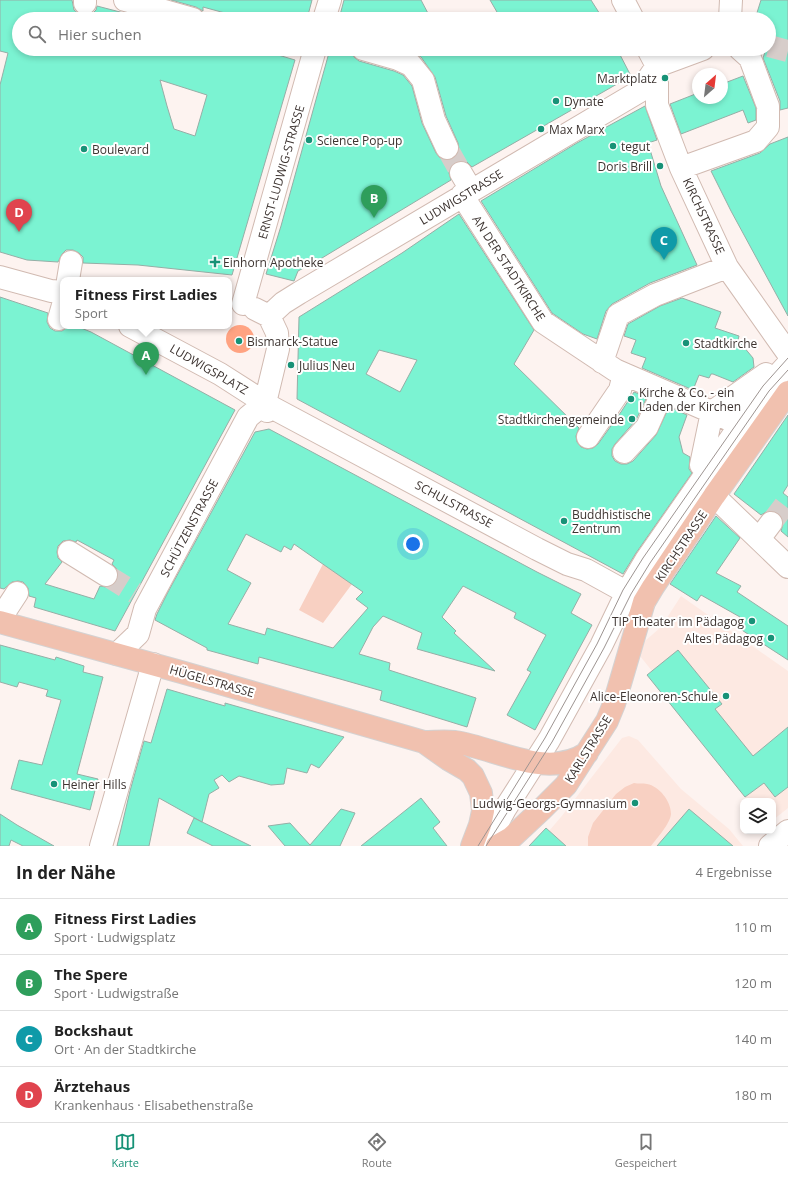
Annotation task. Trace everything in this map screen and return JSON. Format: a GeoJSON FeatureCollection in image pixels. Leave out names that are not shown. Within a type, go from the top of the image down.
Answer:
{"type":"FeatureCollection","features":[{"type":"Feature","properties":{"kind":"main road","name":"KIRCHSTRASSE"},"geometry":{"type":"LineString","coordinates":[[636,597],[662,571],[714,496],[744,426],[788,392]]}},
{"type":"Feature","properties":{"kind":"main road","name":"KARLSTRASSE"},"geometry":{"type":"LineString","coordinates":[[505,843],[541,810],[566,784],[607,721],[614,704],[636,597]]}},
{"type":"Feature","properties":{"kind":"main road","name":"HÜGELSTRASSE"},"geometry":{"type":"LineString","coordinates":[[0,622],[153,664],[424,742],[454,742],[535,763],[565,762],[579,758],[586,753]]}},
{"type":"Feature","properties":{"kind":"main road","name":"HÜGELSTRASSE"},"geometry":{"type":"LineString","coordinates":[[424,742],[467,770],[473,776],[482,797],[483,810],[480,825],[472,846]]}},
{"type":"Feature","properties":{"kind":"street"},"geometry":{"type":"LineString","coordinates":[[326,12],[330,0]]}},
{"type":"Feature","properties":{"kind":"street"},"geometry":{"type":"LineString","coordinates":[[623,0],[629,12]]}},
{"type":"Feature","properties":{"kind":"street"},"geometry":{"type":"LineString","coordinates":[[730,12],[731,0]]}},
{"type":"Feature","properties":{"kind":"street"},"geometry":{"type":"LineString","coordinates":[[120,4],[159,12]]}},
{"type":"Feature","properties":{"kind":"street","name":"ERNST-LUDWIG-STRASSE"},"geometry":{"type":"LineString","coordinates":[[239,300],[308,56]]}},
{"type":"Feature","properties":{"kind":"street"},"geometry":{"type":"LineString","coordinates":[[387,56],[411,65],[423,80],[434,120],[447,148]]}},
{"type":"Feature","properties":{"kind":"street"},"geometry":{"type":"LineString","coordinates":[[653,58],[664,56]]}},
{"type":"Feature","properties":{"kind":"street"},"geometry":{"type":"LineString","coordinates":[[681,168],[756,141],[768,127],[770,103],[748,56]]}},
{"type":"Feature","properties":{"kind":"street","name":"LUDWIGSTRASSE"},"geometry":{"type":"LineString","coordinates":[[276,310],[465,186],[640,91],[653,58]]}},
{"type":"Feature","properties":{"kind":"street","name":"KIRCHSTRASSE"},"geometry":{"type":"LineString","coordinates":[[653,58],[657,105],[681,168],[727,267],[788,358]]}},
{"type":"Feature","properties":{"kind":"street","name":"AN DER STADTKIRCHE"},"geometry":{"type":"LineString","coordinates":[[465,186],[543,322],[615,370],[744,426]]}},
{"type":"Feature","properties":{"kind":"street"},"geometry":{"type":"LineString","coordinates":[[602,362],[618,314],[656,295],[727,267]]}},
{"type":"Feature","properties":{"kind":"street"},"geometry":{"type":"LineString","coordinates":[[0,277],[60,291]]}},
{"type":"Feature","properties":{"kind":"street"},"geometry":{"type":"LineString","coordinates":[[239,300],[276,310],[278,349],[266,407]]}},
{"type":"Feature","properties":{"kind":"street","name":"LUDWIGSPLATZ"},"geometry":{"type":"LineString","coordinates":[[136,329],[220,374],[266,407]]}},
{"type":"Feature","properties":{"kind":"street"},"geometry":{"type":"LineString","coordinates":[[485,846],[505,809],[535,763],[601,646],[636,597],[646,560],[744,426],[766,388],[788,358]]}},
{"type":"Feature","properties":{"kind":"street"},"geometry":{"type":"LineString","coordinates":[[588,437],[620,390],[624,374]]}},
{"type":"Feature","properties":{"kind":"street"},"geometry":{"type":"LineString","coordinates":[[701,464],[712,412],[766,374]]}},
{"type":"Feature","properties":{"kind":"street"},"geometry":{"type":"LineString","coordinates":[[624,452],[647,427],[663,391]]}},
{"type":"Feature","properties":{"kind":"street","name":"SCHULSTRASSE"},"geometry":{"type":"LineString","coordinates":[[266,407],[537,549],[567,564],[586,570],[636,597]]}},
{"type":"Feature","properties":{"kind":"street","name":"SCHÜTZENSTRASSE"},"geometry":{"type":"LineString","coordinates":[[117,654],[138,634],[145,609],[142,597],[248,417],[266,407]]}},
{"type":"Feature","properties":{"kind":"street"},"geometry":{"type":"LineString","coordinates":[[714,496],[765,531],[788,567]]}},
{"type":"Feature","properties":{"kind":"street"},"geometry":{"type":"LineString","coordinates":[[69,552],[106,575]]}},
{"type":"Feature","properties":{"kind":"street"},"geometry":{"type":"LineString","coordinates":[[0,619],[10,596]]}},
{"type":"Feature","properties":{"kind":"street"},"geometry":{"type":"LineString","coordinates":[[102,846],[153,664]]}},
{"type":"Feature","properties":{"kind":"street"},"geometry":{"type":"LineString","coordinates":[[770,846],[788,832]]}},
{"type":"Feature","properties":{"kind":"shaded area"},"geometry":{"type":"Polygon","coordinates":[[[235,326],[245,326],[250,329],[253,334],[253,344],[250,349],[245,352],[235,352],[230,349],[227,344],[227,334],[230,329],[235,326]]]}},
{"type":"Feature","properties":{"kind":"shaded area"},"geometry":{"type":"Polygon","coordinates":[[[323,564],[352,584],[323,623],[299,610],[323,564]]]}},
{"type":"Feature","properties":{"kind":"shaded area","name":"Alice-Eleonoren-Schule"},"geometry":{"type":"Polygon","coordinates":[[[681,596],[788,671],[788,808],[776,818],[776,798],[746,798],[647,675],[652,671],[640,656],[645,641],[661,627],[681,596]]]}},
{"type":"Feature","properties":{"kind":"shaded area","name":"Ludwig-Georgs-Gymnasium"},"geometry":{"type":"Polygon","coordinates":[[[629,736],[638,740],[681,789],[729,829],[743,846],[536,846],[561,817],[622,738],[629,736]]]}},
{"type":"Feature","properties":{"kind":"shaded area"},"geometry":{"type":"Polygon","coordinates":[[[634,783],[651,785],[660,791],[667,799],[671,814],[663,831],[651,846],[588,846],[588,837],[593,823],[616,794],[625,787],[634,783]]]}},
{"type":"Feature","properties":{"kind":"building"},"geometry":{"type":"Polygon","coordinates":[[[0,0],[72,0],[74,10],[76,12],[12,12],[12,56],[282,56],[295,60],[232,275],[138,265],[83,263],[83,257],[73,250],[66,250],[58,262],[27,260],[0,252],[0,85],[8,53],[0,51],[0,0]],[[160,80],[174,129],[195,136],[207,95],[160,80]]]}},
{"type":"Feature","properties":{"kind":"building"},"geometry":{"type":"Polygon","coordinates":[[[171,0],[312,0],[309,12],[221,12],[203,7],[203,11],[196,7],[171,0]]]}},
{"type":"Feature","properties":{"kind":"building"},"geometry":{"type":"Polygon","coordinates":[[[344,0],[421,0],[427,12],[341,12],[344,0]]]}},
{"type":"Feature","properties":{"kind":"building"},"geometry":{"type":"Polygon","coordinates":[[[490,0],[591,0],[599,12],[497,12],[490,0]]]}},
{"type":"Feature","properties":{"kind":"building"},"geometry":{"type":"Polygon","coordinates":[[[761,0],[788,0],[788,108],[780,110],[780,101],[763,58],[764,56],[776,56],[776,12],[757,12],[761,0]]]}},
{"type":"Feature","properties":{"kind":"building"},"geometry":{"type":"Polygon","coordinates":[[[97,6],[120,12],[94,12],[97,6]]]}},
{"type":"Feature","properties":{"kind":"building"},"geometry":{"type":"Polygon","coordinates":[[[328,56],[354,56],[359,61],[403,75],[412,86],[422,123],[436,153],[440,158],[446,160],[453,159],[457,155],[459,149],[458,143],[446,116],[435,77],[419,56],[621,56],[631,76],[472,167],[467,162],[454,162],[450,167],[449,173],[451,180],[298,271],[294,281],[266,274],[281,226],[328,56]]]}},
{"type":"Feature","properties":{"kind":"building"},"geometry":{"type":"Polygon","coordinates":[[[743,76],[756,108],[756,120],[748,123],[743,110],[681,134],[670,104],[692,95],[692,104],[728,104],[728,82],[743,76]]]}},
{"type":"Feature","properties":{"kind":"building"},"geometry":{"type":"Polygon","coordinates":[[[645,106],[657,140],[648,143],[661,186],[697,265],[650,283],[612,304],[606,311],[597,339],[583,334],[552,313],[481,201],[577,143],[645,106]]]}},
{"type":"Feature","properties":{"kind":"building"},"geometry":{"type":"Polygon","coordinates":[[[788,137],[788,316],[711,171],[760,153],[770,144],[788,137]]]}},
{"type":"Feature","properties":{"kind":"building"},"geometry":{"type":"Polygon","coordinates":[[[459,214],[534,330],[514,364],[579,428],[576,436],[577,442],[581,447],[587,449],[593,448],[598,444],[634,392],[647,397],[636,420],[612,449],[612,456],[615,461],[621,464],[627,464],[633,461],[656,435],[669,407],[687,415],[679,437],[683,453],[690,457],[689,469],[692,473],[623,574],[297,399],[299,317],[402,253],[459,214]],[[379,350],[366,374],[400,392],[417,360],[379,350]]]}},
{"type":"Feature","properties":{"kind":"building"},"geometry":{"type":"Polygon","coordinates":[[[0,297],[48,313],[47,322],[50,328],[55,331],[62,331],[65,329],[84,329],[91,332],[235,410],[115,631],[34,607],[36,598],[29,596],[28,588],[23,582],[12,582],[4,589],[0,588],[0,297]],[[70,540],[63,541],[58,546],[58,558],[62,562],[45,584],[94,599],[100,586],[112,586],[117,581],[117,569],[112,564],[114,560],[77,540],[76,542],[70,540]]]}},
{"type":"Feature","properties":{"kind":"building","name":"Stadtkirche"},"geometry":{"type":"Polygon","coordinates":[[[682,298],[721,312],[715,328],[739,336],[738,340],[753,358],[754,367],[733,382],[713,374],[711,374],[709,378],[699,375],[693,390],[642,368],[646,358],[631,353],[636,340],[624,336],[628,324],[660,306],[682,298]]]}},
{"type":"Feature","properties":{"kind":"building"},"geometry":{"type":"Polygon","coordinates":[[[788,415],[788,485],[783,493],[788,497],[788,537],[781,531],[783,524],[779,513],[772,511],[761,515],[734,494],[788,415]]]}},
{"type":"Feature","properties":{"kind":"building"},"geometry":{"type":"Polygon","coordinates":[[[269,429],[581,594],[571,613],[592,625],[535,730],[507,715],[531,672],[527,670],[546,635],[514,618],[516,613],[463,586],[442,617],[456,631],[454,633],[495,671],[417,649],[422,633],[383,616],[373,627],[359,654],[390,663],[389,670],[476,698],[467,727],[380,700],[382,691],[259,657],[258,664],[207,650],[207,648],[155,620],[168,592],[255,432],[269,429]],[[246,534],[227,570],[251,583],[228,624],[265,635],[267,628],[333,648],[368,608],[356,599],[363,592],[294,544],[291,550],[284,546],[281,552],[246,534]]]}},
{"type":"Feature","properties":{"kind":"building"},"geometry":{"type":"Polygon","coordinates":[[[716,516],[740,538],[716,573],[741,586],[737,592],[788,626],[788,660],[734,625],[740,617],[701,595],[697,601],[670,584],[716,516]]]}},
{"type":"Feature","properties":{"kind":"building"},"geometry":{"type":"Polygon","coordinates":[[[0,645],[55,660],[56,657],[84,666],[83,672],[103,677],[77,774],[98,779],[90,810],[11,789],[19,760],[42,765],[61,700],[46,696],[48,690],[19,682],[17,687],[0,682],[0,645]]]}},
{"type":"Feature","properties":{"kind":"building"},"geometry":{"type":"Polygon","coordinates":[[[678,650],[722,704],[715,709],[753,756],[788,727],[788,787],[775,797],[764,783],[745,797],[647,675],[678,650]]]}},
{"type":"Feature","properties":{"kind":"building"},"geometry":{"type":"Polygon","coordinates":[[[167,689],[225,706],[225,703],[344,737],[319,768],[311,764],[307,773],[287,768],[284,784],[271,785],[239,776],[229,782],[222,775],[214,780],[219,788],[209,794],[202,822],[159,798],[149,846],[117,846],[144,741],[151,743],[167,689]]]}},
{"type":"Feature","properties":{"kind":"building"},"geometry":{"type":"Polygon","coordinates":[[[421,798],[440,822],[433,828],[447,846],[361,846],[421,798]]]}},
{"type":"Feature","properties":{"kind":"building"},"geometry":{"type":"Polygon","coordinates":[[[341,809],[355,813],[340,846],[285,846],[268,826],[290,823],[310,845],[341,809]]]}},
{"type":"Feature","properties":{"kind":"building"},"geometry":{"type":"Polygon","coordinates":[[[689,809],[733,846],[657,846],[689,809]]]}},
{"type":"Feature","properties":{"kind":"building"},"geometry":{"type":"Polygon","coordinates":[[[0,814],[54,846],[23,846],[11,840],[9,846],[0,846],[0,814]]]}},
{"type":"Feature","properties":{"kind":"building"},"geometry":{"type":"Polygon","coordinates":[[[194,818],[251,846],[213,846],[187,833],[194,818]]]}},
{"type":"Feature","properties":{"kind":"building"},"geometry":{"type":"Polygon","coordinates":[[[546,828],[566,846],[529,846],[546,828]]]}},
{"type":"Feature","properties":{"kind":"tunnel"},"geometry":{"type":"LineString","coordinates":[[776,48],[788,51]]}},
{"type":"Feature","properties":{"kind":"tunnel"},"geometry":{"type":"LineString","coordinates":[[447,148],[461,173]]}},
{"type":"Feature","properties":{"kind":"tunnel"},"geometry":{"type":"LineString","coordinates":[[771,523],[788,501]]}},
{"type":"Feature","properties":{"kind":"tunnel"},"geometry":{"type":"LineString","coordinates":[[106,575],[135,593]]}},
{"type":"Feature","properties":{"kind":"tram line"},"geometry":{"type":"LineString","coordinates":[[478,846],[545,738],[597,644],[623,590],[643,558],[763,386],[788,358]]}},
{"type":"Feature","properties":{"kind":"tram line"},"geometry":{"type":"LineString","coordinates":[[486,846],[552,742],[604,648],[631,594],[650,563],[769,391],[788,370]]}},
{"type":"Feature","properties":{"kind":"place","name":"Marktplatz"},"geometry":{"type":"Point","coordinates":[665,78]}},
{"type":"Feature","properties":{"kind":"place","name":"Dynate"},"geometry":{"type":"Point","coordinates":[556,101]}},
{"type":"Feature","properties":{"kind":"place","name":"Max Marx"},"geometry":{"type":"Point","coordinates":[541,129]}},
{"type":"Feature","properties":{"kind":"place","name":"Science Pop-up"},"geometry":{"type":"Point","coordinates":[309,140]}},
{"type":"Feature","properties":{"kind":"place","name":"tegut"},"geometry":{"type":"Point","coordinates":[613,146]}},
{"type":"Feature","properties":{"kind":"place","name":"Boulevard"},"geometry":{"type":"Point","coordinates":[84,149]}},
{"type":"Feature","properties":{"kind":"place","name":"Doris Brill"},"geometry":{"type":"Point","coordinates":[660,166]}},
{"type":"Feature","properties":{"kind":"place","name":"The Spere"},"geometry":{"type":"Point","coordinates":[374,218]}},
{"type":"Feature","properties":{"kind":"place","name":"Ärztehaus"},"geometry":{"type":"Point","coordinates":[19,232]}},
{"type":"Feature","properties":{"kind":"place","name":"Bockshaut"},"geometry":{"type":"Point","coordinates":[664,260]}},
{"type":"Feature","properties":{"kind":"place","name":"Einhorn Apotheke"},"geometry":{"type":"Point","coordinates":[215,262]}},
{"type":"Feature","properties":{"kind":"place","name":"Bismarck-Statue"},"geometry":{"type":"Point","coordinates":[239,341]}},
{"type":"Feature","properties":{"kind":"place","name":"Stadtkirche"},"geometry":{"type":"Point","coordinates":[686,343]}},
{"type":"Feature","properties":{"kind":"place","name":"Julius Neu"},"geometry":{"type":"Point","coordinates":[291,365]}},
{"type":"Feature","properties":{"kind":"place","name":"Fitness First Ladies"},"geometry":{"type":"Point","coordinates":[146,375]}},
{"type":"Feature","properties":{"kind":"place","name":"Kirche & Co. - ein Laden der Kirchen"},"geometry":{"type":"Point","coordinates":[631,399]}},
{"type":"Feature","properties":{"kind":"place","name":"Stadtkirchengemeinde"},"geometry":{"type":"Point","coordinates":[632,419]}},
{"type":"Feature","properties":{"kind":"place","name":"Buddhistische Zentrum"},"geometry":{"type":"Point","coordinates":[564,521]}},
{"type":"Feature","properties":{"kind":"place","name":"TIP Theater im Pädagog"},"geometry":{"type":"Point","coordinates":[752,621]}},
{"type":"Feature","properties":{"kind":"place","name":"Altes Pädagog"},"geometry":{"type":"Point","coordinates":[771,638]}},
{"type":"Feature","properties":{"kind":"place","name":"Alice-Eleonoren-Schule"},"geometry":{"type":"Point","coordinates":[726,696]}},
{"type":"Feature","properties":{"kind":"place","name":"Heiner Hills"},"geometry":{"type":"Point","coordinates":[54,784]}},
{"type":"Feature","properties":{"kind":"place","name":"Ludwig-Georgs-Gymnasium"},"geometry":{"type":"Point","coordinates":[635,803]}}]}
